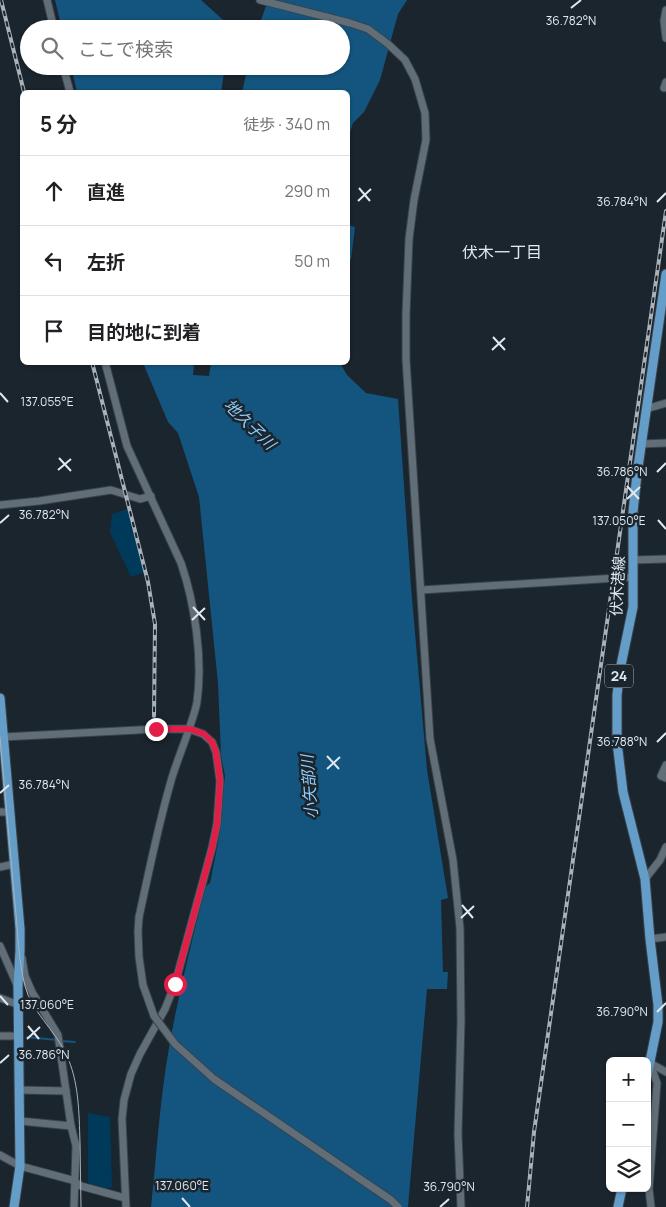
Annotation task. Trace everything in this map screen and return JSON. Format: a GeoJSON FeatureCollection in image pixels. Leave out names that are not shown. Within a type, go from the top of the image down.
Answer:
{"type":"FeatureCollection","features":[{"type":"Feature","properties":{"kind":"main road","name":"伏木港線"},"geometry":{"type":"LineString","coordinates":[[651,1058],[658,1022],[658,1005],[645,879],[623,792],[617,742],[617,695],[620,670],[633,607],[634,503],[666,274]]}},
{"type":"Feature","properties":{"kind":"main road"},"geometry":{"type":"LineString","coordinates":[[0,698],[4,812]]}},
{"type":"Feature","properties":{"kind":"main road"},"geometry":{"type":"LineString","coordinates":[[0,769],[18,975]]}},
{"type":"Feature","properties":{"kind":"main road"},"geometry":{"type":"LineString","coordinates":[[8,865],[20,950],[18,975],[20,1166],[14,1207]]}},
{"type":"Feature","properties":{"kind":"main road"},"geometry":{"type":"LineString","coordinates":[[618,1207],[621,1192]]}},
{"type":"Feature","properties":{"kind":"street"},"geometry":{"type":"LineString","coordinates":[[47,0],[52,20]]}},
{"type":"Feature","properties":{"kind":"street"},"geometry":{"type":"LineString","coordinates":[[260,0],[338,20]]}},
{"type":"Feature","properties":{"kind":"street"},"geometry":{"type":"LineString","coordinates":[[666,10],[664,21],[666,38]]}},
{"type":"Feature","properties":{"kind":"street"},"geometry":{"type":"LineString","coordinates":[[350,23],[368,29],[405,60],[416,78],[426,113],[426,140],[414,200],[409,238],[406,359],[430,739],[453,860],[460,928],[461,1021],[458,1134],[461,1207]]}},
{"type":"Feature","properties":{"kind":"street"},"geometry":{"type":"LineString","coordinates":[[65,75],[69,90]]}},
{"type":"Feature","properties":{"kind":"street"},"geometry":{"type":"LineString","coordinates":[[106,365],[127,446],[181,563],[188,584],[198,648],[197,703],[160,823],[139,917],[139,957],[143,985],[154,1016],[175,1044],[214,1078],[391,1200],[398,1207]]}},
{"type":"Feature","properties":{"kind":"street"},"geometry":{"type":"LineString","coordinates":[[646,410],[666,404]]}},
{"type":"Feature","properties":{"kind":"street"},"geometry":{"type":"LineString","coordinates":[[641,444],[666,443]]}},
{"type":"Feature","properties":{"kind":"street"},"geometry":{"type":"LineString","coordinates":[[0,505],[111,490],[140,499],[151,496]]}},
{"type":"Feature","properties":{"kind":"street"},"geometry":{"type":"LineString","coordinates":[[634,560],[666,559]]}},
{"type":"Feature","properties":{"kind":"street"},"geometry":{"type":"LineString","coordinates":[[421,590],[633,577]]}},
{"type":"Feature","properties":{"kind":"street"},"geometry":{"type":"LineString","coordinates":[[2,738],[156,729],[190,729],[204,734],[212,742],[216,752],[220,781],[217,824],[212,848],[175,984],[165,1009],[131,1074],[124,1100],[122,1119],[126,1207]]}},
{"type":"Feature","properties":{"kind":"street"},"geometry":{"type":"LineString","coordinates":[[666,765],[662,776],[666,778]]}},
{"type":"Feature","properties":{"kind":"street"},"geometry":{"type":"LineString","coordinates":[[645,879],[660,860],[666,847]]}},
{"type":"Feature","properties":{"kind":"street"},"geometry":{"type":"LineString","coordinates":[[650,939],[666,937]]}},
{"type":"Feature","properties":{"kind":"street"},"geometry":{"type":"LineString","coordinates":[[0,946],[18,988]]}},
{"type":"Feature","properties":{"kind":"street"},"geometry":{"type":"LineString","coordinates":[[20,950],[25,976],[32,992],[58,1035],[71,1126],[76,1146],[74,1207]]}},
{"type":"Feature","properties":{"kind":"street"},"geometry":{"type":"LineString","coordinates":[[0,998],[19,1005]]}},
{"type":"Feature","properties":{"kind":"street"},"geometry":{"type":"LineString","coordinates":[[0,1036],[19,1036]]}},
{"type":"Feature","properties":{"kind":"street"},"geometry":{"type":"LineString","coordinates":[[651,1064],[666,1072]]}},
{"type":"Feature","properties":{"kind":"street"},"geometry":{"type":"LineString","coordinates":[[651,1066],[657,1084],[649,1189],[651,1207]]}},
{"type":"Feature","properties":{"kind":"street"},"geometry":{"type":"LineString","coordinates":[[19,1090],[66,1091]]}},
{"type":"Feature","properties":{"kind":"street"},"geometry":{"type":"LineString","coordinates":[[20,1122],[71,1126]]}},
{"type":"Feature","properties":{"kind":"street"},"geometry":{"type":"LineString","coordinates":[[0,1155],[20,1166],[125,1198]]}},
{"type":"Feature","properties":{"kind":"shaded area"},"geometry":{"type":"Polygon","coordinates":[[[128,509],[145,572],[131,577],[110,532],[112,514],[128,509]]]}},
{"type":"Feature","properties":{"kind":"shaded area"},"geometry":{"type":"Polygon","coordinates":[[[88,1113],[110,1117],[112,1187],[105,1189],[88,1183],[88,1113]]]}},
{"type":"Feature","properties":{"kind":"water"},"geometry":{"type":"Polygon","coordinates":[[[55,0],[201,0],[223,20],[60,20],[55,0]]]}},
{"type":"Feature","properties":{"kind":"water"},"geometry":{"type":"Polygon","coordinates":[[[268,0],[407,0],[398,14],[380,80],[364,112],[353,123],[350,132],[350,90],[242,90],[246,75],[350,75],[350,20],[261,20],[268,0]]]}},
{"type":"Feature","properties":{"kind":"water"},"geometry":{"type":"Polygon","coordinates":[[[73,75],[224,75],[221,90],[77,90],[73,75]]]}},
{"type":"Feature","properties":{"kind":"water"},"geometry":{"type":"Polygon","coordinates":[[[350,226],[355,227],[350,260],[350,226]]]}},
{"type":"Feature","properties":{"kind":"water"},"geometry":{"type":"Polygon","coordinates":[[[144,365],[194,365],[193,375],[209,376],[211,365],[341,365],[347,375],[366,393],[398,399],[411,587],[427,770],[448,898],[441,900],[443,972],[448,972],[447,989],[427,989],[408,1207],[151,1207],[166,1066],[174,1021],[205,887],[210,883],[218,843],[225,776],[221,755],[218,683],[199,497],[178,433],[168,422],[144,365]]]}},
{"type":"Feature","properties":{"kind":"waterway"},"geometry":{"type":"LineString","coordinates":[[27,1037],[57,1040]]}},
{"type":"Feature","properties":{"kind":"waterway"},"geometry":{"type":"LineString","coordinates":[[61,1041],[75,1042]]}},
{"type":"Feature","properties":{"kind":"tram line"},"geometry":{"type":"LineString","coordinates":[[0,737],[21,966],[25,986],[32,1004],[61,1045],[74,1075],[78,1097],[81,1207]]}},
{"type":"Feature","properties":{"kind":"railway"},"geometry":{"type":"LineString","coordinates":[[1,0],[24,90]]}},
{"type":"Feature","properties":{"kind":"railway"},"geometry":{"type":"LineString","coordinates":[[527,1207],[534,1132],[666,211]]}},
{"type":"Feature","properties":{"kind":"railway"},"geometry":{"type":"LineString","coordinates":[[93,365],[148,582],[155,624],[154,716]]}},
{"type":"Feature","properties":{"kind":"district","name":"伏木一丁目"},"geometry":{"type":"Point","coordinates":[502,252]}},
{"type":"Feature","properties":{"kind":"route"},"geometry":{"type":"LineString","coordinates":[[156,729],[190,729],[204,734],[212,742],[216,752],[220,781],[217,824],[212,848],[175,984]]}},
{"type":"Feature","properties":{"kind":"water label","name":"地久子川"},"geometry":{"type":"Point","coordinates":[250,424]}},
{"type":"Feature","properties":{"kind":"water label","name":"小矢部川"},"geometry":{"type":"Point","coordinates":[309,787]}}]}
